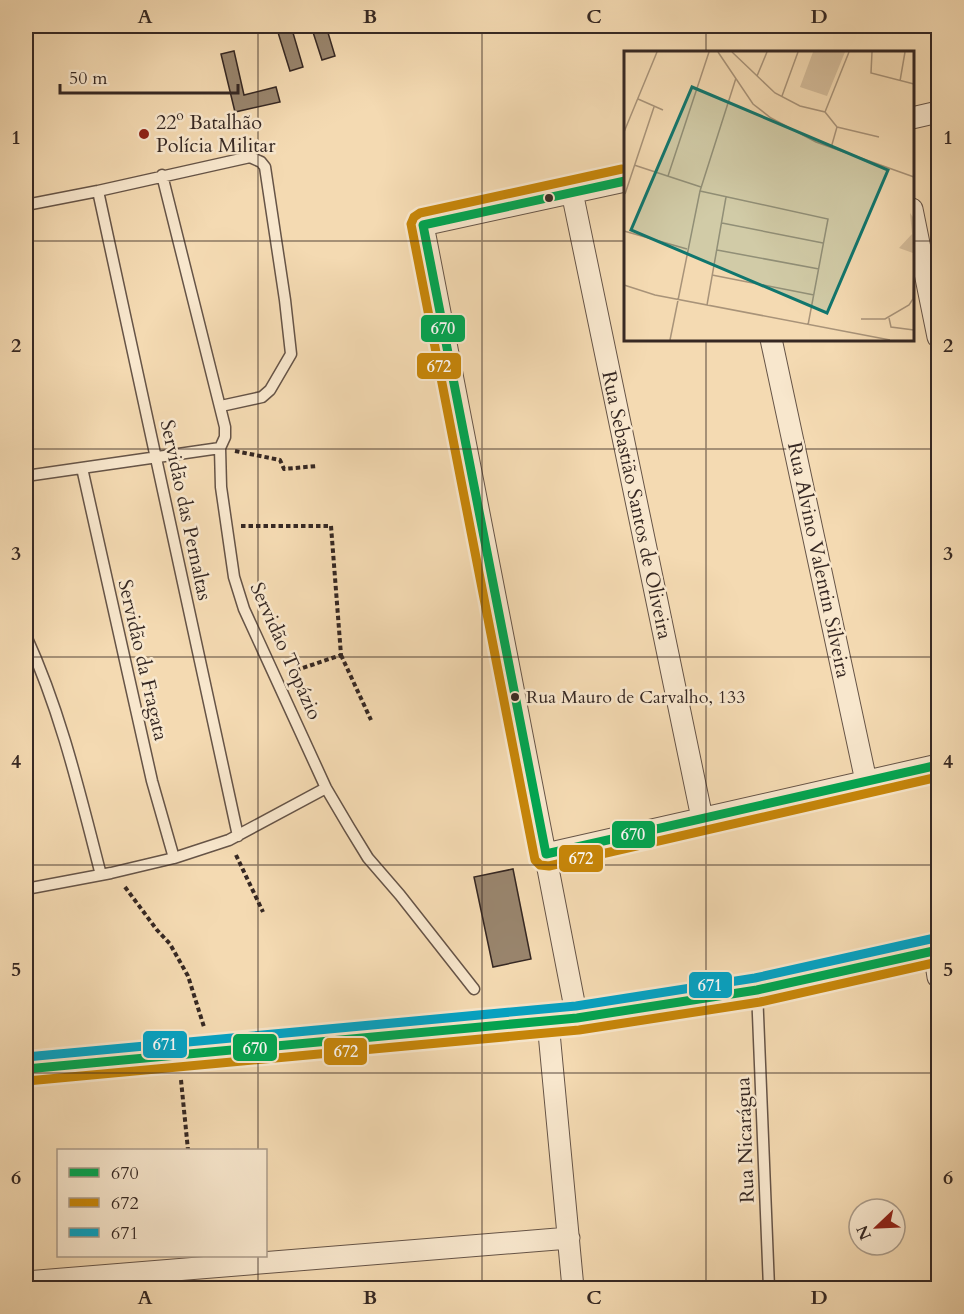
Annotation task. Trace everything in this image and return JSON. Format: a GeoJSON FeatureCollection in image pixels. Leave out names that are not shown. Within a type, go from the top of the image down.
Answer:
{"type":"FeatureCollection","features":[{"type":"Feature","properties":{"kind":"street"},"geometry":{"type":"LineString","coordinates":[[913,118],[939,112]]}},
{"type":"Feature","properties":{"kind":"street"},"geometry":{"type":"LineString","coordinates":[[577,1018],[423,225],[624,181]]}},
{"type":"Feature","properties":{"kind":"street","name":"Rua Sebastião Santos de Oliveira"},"geometry":{"type":"LineString","coordinates":[[572,192],[702,818]]}},
{"type":"Feature","properties":{"kind":"street"},"geometry":{"type":"LineString","coordinates":[[913,214],[939,338]]}},
{"type":"Feature","properties":{"kind":"street","name":"Rua Alvino Valentin Silveira"},"geometry":{"type":"LineString","coordinates":[[771,340],[866,781]]}},
{"type":"Feature","properties":{"kind":"street"},"geometry":{"type":"LineString","coordinates":[[546,854],[939,765]]}},
{"type":"Feature","properties":{"kind":"street"},"geometry":{"type":"LineString","coordinates":[[26,1069],[548,1022],[757,990],[937,959]]}},
{"type":"Feature","properties":{"kind":"street"},"geometry":{"type":"LineString","coordinates":[[548,1022],[573,1288]]}},
{"type":"Feature","properties":{"kind":"street"},"geometry":{"type":"LineString","coordinates":[[26,1282],[569,1238]]}},
{"type":"Feature","properties":{"kind":"lane"},"geometry":{"type":"LineString","coordinates":[[26,205],[250,157],[261,162],[265,167],[291,354],[270,390],[262,397],[221,406]]}},
{"type":"Feature","properties":{"kind":"lane","name":"Servidão Topázio"},"geometry":{"type":"LineString","coordinates":[[162,175],[225,427],[225,437],[220,448],[225,526],[234,577],[244,609],[326,788],[368,858],[474,989]]}},
{"type":"Feature","properties":{"kind":"lane","name":"Servidão das Pernaltas"},"geometry":{"type":"LineString","coordinates":[[99,191],[156,457],[233,838]]}},
{"type":"Feature","properties":{"kind":"lane"},"geometry":{"type":"LineString","coordinates":[[26,476],[220,448]]}},
{"type":"Feature","properties":{"kind":"lane","name":"Servidão da Fragata"},"geometry":{"type":"LineString","coordinates":[[82,468],[152,781],[174,858]]}},
{"type":"Feature","properties":{"kind":"lane"},"geometry":{"type":"LineString","coordinates":[[26,636],[47,689],[106,874]]}},
{"type":"Feature","properties":{"kind":"lane"},"geometry":{"type":"LineString","coordinates":[[26,889],[174,858],[233,838],[326,788]]}},
{"type":"Feature","properties":{"kind":"lane","name":"Rua Nicarágua"},"geometry":{"type":"LineString","coordinates":[[757,990],[769,1288]]}},
{"type":"Feature","properties":{"kind":"path"},"geometry":{"type":"LineString","coordinates":[[220,448],[280,460],[284,469],[317,466]]}},
{"type":"Feature","properties":{"kind":"path"},"geometry":{"type":"LineString","coordinates":[[225,526],[331,526],[341,655],[371,720]]}},
{"type":"Feature","properties":{"kind":"path"},"geometry":{"type":"LineString","coordinates":[[276,677],[341,655]]}},
{"type":"Feature","properties":{"kind":"path"},"geometry":{"type":"LineString","coordinates":[[233,838],[263,912]]}},
{"type":"Feature","properties":{"kind":"path"},"geometry":{"type":"LineString","coordinates":[[106,874],[135,899],[170,944],[188,976],[212,1053]]}},
{"type":"Feature","properties":{"kind":"path"},"geometry":{"type":"LineString","coordinates":[[179,1055],[188,1149]]}},
{"type":"Feature","properties":{"kind":"building"},"geometry":{"type":"Polygon","coordinates":[[[276,26],[291,26],[303,67],[290,71],[276,26]]]}},
{"type":"Feature","properties":{"kind":"building"},"geometry":{"type":"Polygon","coordinates":[[[311,26],[326,26],[335,56],[322,60],[311,26]]]}},
{"type":"Feature","properties":{"kind":"building"},"geometry":{"type":"Polygon","coordinates":[[[234,51],[244,95],[276,87],[280,102],[235,112],[221,54],[234,51]]]}},
{"type":"Feature","properties":{"kind":"building"},"geometry":{"type":"Polygon","coordinates":[[[513,869],[531,959],[493,967],[474,877],[513,869]]]}},
{"type":"Feature","properties":{"kind":"transit line","name":"672"},"geometry":{"type":"LineString","coordinates":[[622,169],[420,213],[414,217],[411,224],[535,860],[540,865],[549,866],[938,777]]}},
{"type":"Feature","properties":{"kind":"transit line","name":"670"},"geometry":{"type":"LineString","coordinates":[[624,181],[423,225],[546,854],[938,765]]}},
{"type":"Feature","properties":{"kind":"transit line","name":"671"},"geometry":{"type":"LineString","coordinates":[[26,1057],[576,1006],[755,978],[935,938]]}},
{"type":"Feature","properties":{"kind":"transit line","name":"670"},"geometry":{"type":"LineString","coordinates":[[26,1069],[577,1018],[757,990],[938,950]]}},
{"type":"Feature","properties":{"kind":"transit line","name":"672"},"geometry":{"type":"LineString","coordinates":[[27,1081],[579,1030],[760,1002],[938,962]]}},
{"type":"Feature","properties":{"kind":"place","name":"22º Batalhão Polícia Militar"},"geometry":{"type":"Point","coordinates":[144,134]}},
{"type":"Feature","properties":{"kind":"place","name":"Rua Mauro de Carvalho, 133"},"geometry":{"type":"Point","coordinates":[515,697]}}]}
